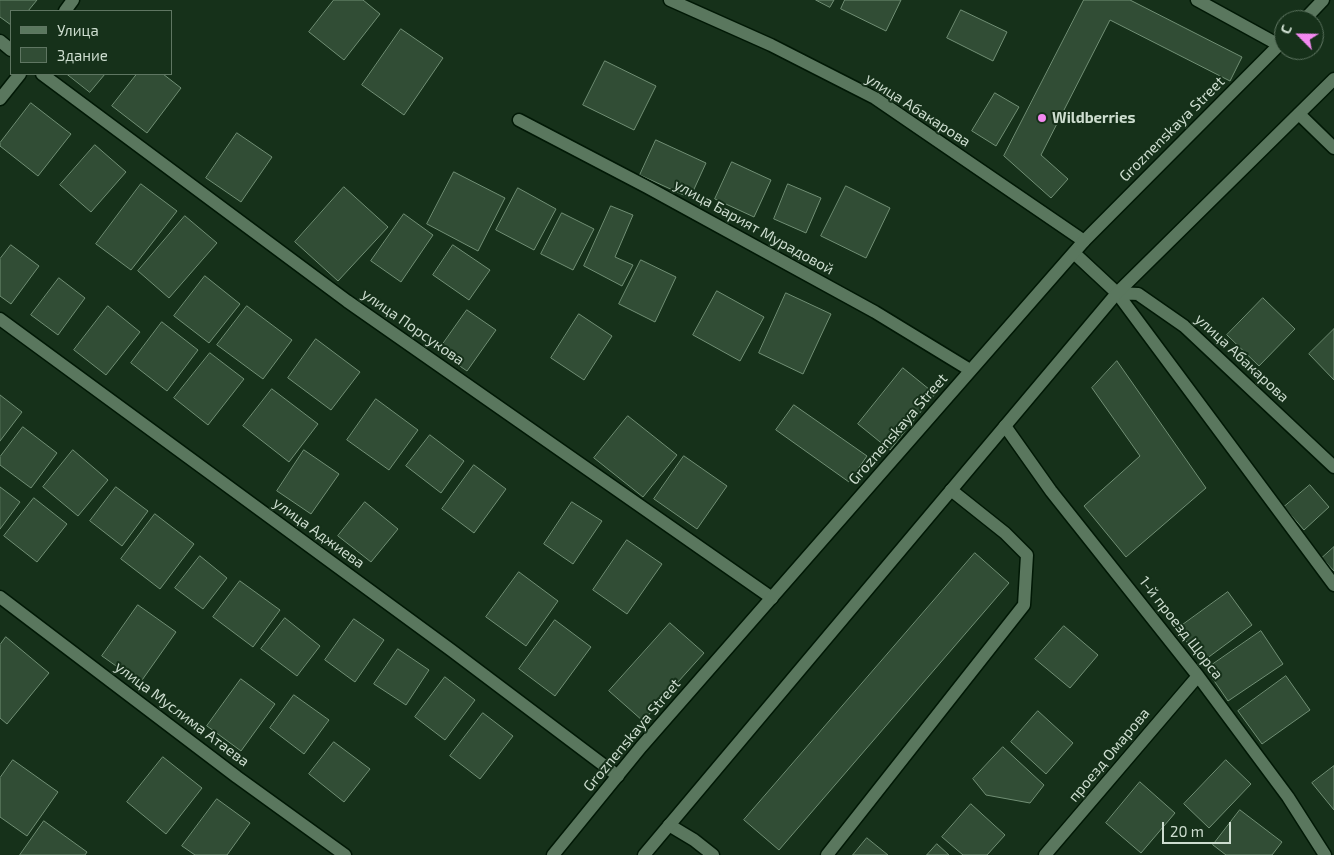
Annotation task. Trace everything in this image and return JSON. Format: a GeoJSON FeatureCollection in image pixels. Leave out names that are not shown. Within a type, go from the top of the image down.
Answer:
{"type":"FeatureCollection","features":[{"type":"Feature","properties":{"kind":"street","name":"улица Абакарова"},"geometry":{"type":"LineString","coordinates":[[670,0],[772,45],[875,98],[1084,241]]}},
{"type":"Feature","properties":{"kind":"street"},"geometry":{"type":"LineString","coordinates":[[1197,0],[1274,38]]}},
{"type":"Feature","properties":{"kind":"street"},"geometry":{"type":"LineString","coordinates":[[1314,10],[1324,0]]}},
{"type":"Feature","properties":{"kind":"street"},"geometry":{"type":"LineString","coordinates":[[0,41],[10,49]]}},
{"type":"Feature","properties":{"kind":"street","name":"Groznenskaya Street"},"geometry":{"type":"LineString","coordinates":[[553,855],[618,776],[1084,241],[1274,50]]}},
{"type":"Feature","properties":{"kind":"street"},"geometry":{"type":"LineString","coordinates":[[0,99],[19,75]]}},
{"type":"Feature","properties":{"kind":"street","name":"улица Порсукова"},"geometry":{"type":"LineString","coordinates":[[43,75],[347,300],[772,598]]}},
{"type":"Feature","properties":{"kind":"street"},"geometry":{"type":"LineString","coordinates":[[644,855],[1117,293],[1334,79]]}},
{"type":"Feature","properties":{"kind":"street"},"geometry":{"type":"LineString","coordinates":[[1299,114],[1334,148]]}},
{"type":"Feature","properties":{"kind":"street","name":"улица Барият Мурадовой"},"geometry":{"type":"LineString","coordinates":[[519,120],[647,187],[876,312],[970,370]]}},
{"type":"Feature","properties":{"kind":"street"},"geometry":{"type":"LineString","coordinates":[[1074,254],[1117,293],[1334,585]]}},
{"type":"Feature","properties":{"kind":"street","name":"улица Абакарова"},"geometry":{"type":"LineString","coordinates":[[1117,293],[1138,294],[1184,326],[1334,467]]}},
{"type":"Feature","properties":{"kind":"street","name":"улица Аджиева"},"geometry":{"type":"LineString","coordinates":[[0,319],[451,650],[618,776]]}},
{"type":"Feature","properties":{"kind":"street","name":"1-й проезд Щорса"},"geometry":{"type":"LineString","coordinates":[[1005,426],[1051,491],[1198,676],[1288,797],[1323,854]]}},
{"type":"Feature","properties":{"kind":"street"},"geometry":{"type":"LineString","coordinates":[[827,855],[1024,606],[1027,556],[1004,533],[951,490]]}},
{"type":"Feature","properties":{"kind":"street","name":"улица Муслима Атаева"},"geometry":{"type":"LineString","coordinates":[[0,598],[345,855]]}},
{"type":"Feature","properties":{"kind":"street","name":"проезд Омарова"},"geometry":{"type":"LineString","coordinates":[[1045,855],[1198,676]]}},
{"type":"Feature","properties":{"kind":"street"},"geometry":{"type":"LineString","coordinates":[[669,825],[694,840],[713,855]]}},
{"type":"Feature","properties":{"kind":"building"},"geometry":{"type":"Polygon","coordinates":[[[0,0],[37,0],[29,10],[10,10],[10,24],[0,17],[0,0]]]}},
{"type":"Feature","properties":{"kind":"building"},"geometry":{"type":"Polygon","coordinates":[[[334,0],[363,0],[380,14],[344,60],[309,32],[334,0]]]}},
{"type":"Feature","properties":{"kind":"building"},"geometry":{"type":"Polygon","coordinates":[[[816,0],[834,0],[830,7],[816,0]]]}},
{"type":"Feature","properties":{"kind":"building"},"geometry":{"type":"Polygon","coordinates":[[[845,0],[901,0],[886,31],[841,9],[845,0]]]}},
{"type":"Feature","properties":{"kind":"building","name":"Wildberries"},"geometry":{"type":"Polygon","coordinates":[[[1084,0],[1130,0],[1242,57],[1230,81],[1110,20],[1041,155],[1068,179],[1051,198],[1004,156],[1084,0]]]}},
{"type":"Feature","properties":{"kind":"building"},"geometry":{"type":"Polygon","coordinates":[[[961,10],[1007,32],[993,61],[947,38],[961,10]]]}},
{"type":"Feature","properties":{"kind":"building"},"geometry":{"type":"Polygon","coordinates":[[[401,29],[443,58],[404,115],[362,85],[401,29]]]}},
{"type":"Feature","properties":{"kind":"building"},"geometry":{"type":"Polygon","coordinates":[[[605,61],[656,86],[634,130],[583,105],[605,61]]]}},
{"type":"Feature","properties":{"kind":"building"},"geometry":{"type":"Polygon","coordinates":[[[68,75],[104,75],[90,92],[68,75]]]}},
{"type":"Feature","properties":{"kind":"building"},"geometry":{"type":"Polygon","coordinates":[[[136,75],[164,75],[181,88],[147,133],[112,106],[136,75]]]}},
{"type":"Feature","properties":{"kind":"building"},"geometry":{"type":"Polygon","coordinates":[[[995,93],[1019,107],[996,146],[972,131],[995,93]]]}},
{"type":"Feature","properties":{"kind":"building"},"geometry":{"type":"Polygon","coordinates":[[[31,103],[71,134],[38,176],[0,146],[0,143],[31,103]]]}},
{"type":"Feature","properties":{"kind":"building"},"geometry":{"type":"Polygon","coordinates":[[[237,133],[272,157],[241,202],[206,178],[237,133]]]}},
{"type":"Feature","properties":{"kind":"building"},"geometry":{"type":"Polygon","coordinates":[[[656,140],[706,163],[690,198],[640,175],[656,140]]]}},
{"type":"Feature","properties":{"kind":"building"},"geometry":{"type":"Polygon","coordinates":[[[95,145],[126,172],[91,212],[60,185],[95,145]]]}},
{"type":"Feature","properties":{"kind":"building"},"geometry":{"type":"Polygon","coordinates":[[[732,162],[771,180],[754,217],[715,199],[732,162]]]}},
{"type":"Feature","properties":{"kind":"building"},"geometry":{"type":"Polygon","coordinates":[[[454,172],[505,198],[478,251],[427,224],[454,172]]]}},
{"type":"Feature","properties":{"kind":"building"},"geometry":{"type":"Polygon","coordinates":[[[141,184],[177,211],[131,270],[96,244],[141,184]]]}},
{"type":"Feature","properties":{"kind":"building"},"geometry":{"type":"Polygon","coordinates":[[[788,184],[821,198],[806,233],[774,219],[788,184]]]}},
{"type":"Feature","properties":{"kind":"building"},"geometry":{"type":"Polygon","coordinates":[[[846,186],[890,208],[866,258],[821,236],[846,186]]]}},
{"type":"Feature","properties":{"kind":"building"},"geometry":{"type":"Polygon","coordinates":[[[344,187],[388,227],[338,281],[295,242],[344,187]]]}},
{"type":"Feature","properties":{"kind":"building"},"geometry":{"type":"Polygon","coordinates":[[[518,188],[556,209],[534,250],[496,230],[518,188]]]}},
{"type":"Feature","properties":{"kind":"building"},"geometry":{"type":"Polygon","coordinates":[[[611,206],[633,215],[615,257],[633,265],[622,286],[584,266],[611,206]]]}},
{"type":"Feature","properties":{"kind":"building"},"geometry":{"type":"Polygon","coordinates":[[[562,213],[594,229],[573,270],[541,254],[562,213]]]}},
{"type":"Feature","properties":{"kind":"building"},"geometry":{"type":"Polygon","coordinates":[[[404,214],[433,235],[401,282],[371,261],[404,214]]]}},
{"type":"Feature","properties":{"kind":"building"},"geometry":{"type":"Polygon","coordinates":[[[185,216],[217,243],[169,298],[138,271],[185,216]]]}},
{"type":"Feature","properties":{"kind":"building"},"geometry":{"type":"Polygon","coordinates":[[[11,245],[39,266],[11,304],[0,296],[0,259],[11,245]]]}},
{"type":"Feature","properties":{"kind":"building"},"geometry":{"type":"Polygon","coordinates":[[[453,245],[490,270],[469,300],[433,275],[453,245]]]}},
{"type":"Feature","properties":{"kind":"building"},"geometry":{"type":"Polygon","coordinates":[[[641,260],[676,277],[655,322],[619,304],[641,260]]]}},
{"type":"Feature","properties":{"kind":"building"},"geometry":{"type":"Polygon","coordinates":[[[205,276],[240,304],[209,343],[174,316],[205,276]]]}},
{"type":"Feature","properties":{"kind":"building"},"geometry":{"type":"Polygon","coordinates":[[[59,278],[85,298],[58,335],[31,315],[59,278]]]}},
{"type":"Feature","properties":{"kind":"building"},"geometry":{"type":"Polygon","coordinates":[[[717,291],[764,317],[740,361],[693,335],[717,291]]]}},
{"type":"Feature","properties":{"kind":"building"},"geometry":{"type":"Polygon","coordinates":[[[786,293],[831,314],[803,374],[759,353],[786,293]]]}},
{"type":"Feature","properties":{"kind":"building"},"geometry":{"type":"Polygon","coordinates":[[[1263,298],[1295,329],[1259,366],[1227,335],[1263,298]]]}},
{"type":"Feature","properties":{"kind":"building"},"geometry":{"type":"Polygon","coordinates":[[[108,306],[140,332],[106,375],[74,350],[108,306]]]}},
{"type":"Feature","properties":{"kind":"building"},"geometry":{"type":"Polygon","coordinates":[[[247,306],[292,340],[263,379],[217,345],[247,306]]]}},
{"type":"Feature","properties":{"kind":"building"},"geometry":{"type":"Polygon","coordinates":[[[467,310],[496,330],[467,371],[438,351],[467,310]]]}},
{"type":"Feature","properties":{"kind":"building"},"geometry":{"type":"Polygon","coordinates":[[[579,314],[612,336],[584,380],[551,358],[579,314]]]}},
{"type":"Feature","properties":{"kind":"building"},"geometry":{"type":"Polygon","coordinates":[[[162,322],[198,350],[167,391],[131,363],[162,322]]]}},
{"type":"Feature","properties":{"kind":"building"},"geometry":{"type":"Polygon","coordinates":[[[1334,329],[1334,380],[1309,354],[1334,329]]]}},
{"type":"Feature","properties":{"kind":"building"},"geometry":{"type":"Polygon","coordinates":[[[316,339],[360,372],[331,410],[288,378],[316,339]]]}},
{"type":"Feature","properties":{"kind":"building"},"geometry":{"type":"Polygon","coordinates":[[[210,353],[244,379],[208,425],[174,398],[210,353]]]}},
{"type":"Feature","properties":{"kind":"building"},"geometry":{"type":"Polygon","coordinates":[[[1117,361],[1206,488],[1126,557],[1084,506],[1140,456],[1092,388],[1117,361]]]}},
{"type":"Feature","properties":{"kind":"building"},"geometry":{"type":"Polygon","coordinates":[[[903,368],[935,394],[890,450],[858,424],[903,368]]]}},
{"type":"Feature","properties":{"kind":"building"},"geometry":{"type":"Polygon","coordinates":[[[272,389],[318,424],[289,462],[243,426],[272,389]]]}},
{"type":"Feature","properties":{"kind":"building"},"geometry":{"type":"Polygon","coordinates":[[[0,395],[22,412],[0,441],[0,395]]]}},
{"type":"Feature","properties":{"kind":"building"},"geometry":{"type":"Polygon","coordinates":[[[376,399],[418,430],[389,470],[347,440],[376,399]]]}},
{"type":"Feature","properties":{"kind":"building"},"geometry":{"type":"Polygon","coordinates":[[[794,405],[867,456],[849,482],[776,430],[794,405]]]}},
{"type":"Feature","properties":{"kind":"building"},"geometry":{"type":"Polygon","coordinates":[[[628,416],[677,455],[643,497],[594,458],[628,416]]]}},
{"type":"Feature","properties":{"kind":"building"},"geometry":{"type":"Polygon","coordinates":[[[23,427],[57,453],[31,488],[0,465],[0,457],[23,427]]]}},
{"type":"Feature","properties":{"kind":"building"},"geometry":{"type":"Polygon","coordinates":[[[430,435],[464,461],[441,493],[406,466],[430,435]]]}},
{"type":"Feature","properties":{"kind":"building"},"geometry":{"type":"Polygon","coordinates":[[[73,450],[108,480],[78,516],[43,487],[73,450]]]}},
{"type":"Feature","properties":{"kind":"building"},"geometry":{"type":"Polygon","coordinates":[[[304,450],[339,474],[311,514],[277,491],[304,450]]]}},
{"type":"Feature","properties":{"kind":"building"},"geometry":{"type":"Polygon","coordinates":[[[684,456],[727,486],[697,529],[654,499],[684,456]]]}},
{"type":"Feature","properties":{"kind":"building"},"geometry":{"type":"Polygon","coordinates":[[[474,465],[506,489],[474,533],[442,509],[474,465]]]}},
{"type":"Feature","properties":{"kind":"building"},"geometry":{"type":"Polygon","coordinates":[[[1310,485],[1329,507],[1304,530],[1284,507],[1310,485]]]}},
{"type":"Feature","properties":{"kind":"building"},"geometry":{"type":"Polygon","coordinates":[[[0,487],[20,502],[0,529],[0,487]]]}},
{"type":"Feature","properties":{"kind":"building"},"geometry":{"type":"Polygon","coordinates":[[[116,487],[148,511],[122,546],[90,521],[116,487]]]}},
{"type":"Feature","properties":{"kind":"building"},"geometry":{"type":"Polygon","coordinates":[[[34,498],[67,524],[37,562],[4,536],[34,498]]]}},
{"type":"Feature","properties":{"kind":"building"},"geometry":{"type":"Polygon","coordinates":[[[365,502],[398,529],[371,562],[338,536],[365,502]]]}},
{"type":"Feature","properties":{"kind":"building"},"geometry":{"type":"Polygon","coordinates":[[[572,502],[602,521],[573,564],[544,544],[572,502]]]}},
{"type":"Feature","properties":{"kind":"building"},"geometry":{"type":"Polygon","coordinates":[[[155,514],[194,544],[160,589],[121,559],[155,514]]]}},
{"type":"Feature","properties":{"kind":"building"},"geometry":{"type":"Polygon","coordinates":[[[627,540],[662,564],[627,614],[593,590],[627,540]]]}},
{"type":"Feature","properties":{"kind":"building"},"geometry":{"type":"Polygon","coordinates":[[[1334,547],[1334,571],[1322,558],[1334,547]]]}},
{"type":"Feature","properties":{"kind":"building"},"geometry":{"type":"Polygon","coordinates":[[[975,553],[1009,583],[779,850],[744,820],[975,553]]]}},
{"type":"Feature","properties":{"kind":"building"},"geometry":{"type":"Polygon","coordinates":[[[200,556],[227,578],[203,609],[175,588],[200,556]]]}},
{"type":"Feature","properties":{"kind":"building"},"geometry":{"type":"Polygon","coordinates":[[[519,572],[558,601],[526,646],[486,617],[519,572]]]}},
{"type":"Feature","properties":{"kind":"building"},"geometry":{"type":"Polygon","coordinates":[[[240,581],[280,610],[253,647],[213,617],[240,581]]]}},
{"type":"Feature","properties":{"kind":"building"},"geometry":{"type":"Polygon","coordinates":[[[1228,592],[1252,625],[1202,662],[1177,629],[1228,592]]]}},
{"type":"Feature","properties":{"kind":"building"},"geometry":{"type":"Polygon","coordinates":[[[138,605],[176,632],[140,683],[102,656],[138,605]]]}},
{"type":"Feature","properties":{"kind":"building"},"geometry":{"type":"Polygon","coordinates":[[[285,618],[320,646],[297,676],[261,649],[285,618]]]}},
{"type":"Feature","properties":{"kind":"building"},"geometry":{"type":"Polygon","coordinates":[[[354,619],[384,640],[355,682],[325,660],[354,619]]]}},
{"type":"Feature","properties":{"kind":"building"},"geometry":{"type":"Polygon","coordinates":[[[555,620],[591,647],[555,696],[519,669],[555,620]]]}},
{"type":"Feature","properties":{"kind":"building"},"geometry":{"type":"Polygon","coordinates":[[[670,623],[704,653],[643,721],[609,691],[670,623]]]}},
{"type":"Feature","properties":{"kind":"building"},"geometry":{"type":"Polygon","coordinates":[[[1064,626],[1098,655],[1070,688],[1035,659],[1064,626]]]}},
{"type":"Feature","properties":{"kind":"building"},"geometry":{"type":"Polygon","coordinates":[[[1261,631],[1283,664],[1228,701],[1206,669],[1261,631]]]}},
{"type":"Feature","properties":{"kind":"building"},"geometry":{"type":"Polygon","coordinates":[[[6,637],[49,673],[7,724],[0,718],[0,645],[6,637]]]}},
{"type":"Feature","properties":{"kind":"building"},"geometry":{"type":"Polygon","coordinates":[[[398,649],[429,670],[406,705],[374,684],[398,649]]]}},
{"type":"Feature","properties":{"kind":"building"},"geometry":{"type":"Polygon","coordinates":[[[1286,676],[1310,710],[1262,744],[1238,711],[1286,676]]]}},
{"type":"Feature","properties":{"kind":"building"},"geometry":{"type":"Polygon","coordinates":[[[445,677],[475,700],[445,740],[415,717],[445,677]]]}},
{"type":"Feature","properties":{"kind":"building"},"geometry":{"type":"Polygon","coordinates":[[[241,679],[275,704],[241,751],[207,726],[241,679]]]}},
{"type":"Feature","properties":{"kind":"building"},"geometry":{"type":"Polygon","coordinates":[[[294,695],[329,720],[304,754],[270,728],[294,695]]]}},
{"type":"Feature","properties":{"kind":"building"},"geometry":{"type":"Polygon","coordinates":[[[1038,711],[1073,743],[1046,774],[1011,742],[1038,711]]]}},
{"type":"Feature","properties":{"kind":"building"},"geometry":{"type":"Polygon","coordinates":[[[483,713],[513,736],[480,779],[450,756],[483,713]]]}},
{"type":"Feature","properties":{"kind":"building"},"geometry":{"type":"Polygon","coordinates":[[[334,742],[370,769],[344,802],[309,774],[334,742]]]}},
{"type":"Feature","properties":{"kind":"building"},"geometry":{"type":"Polygon","coordinates":[[[1003,747],[1044,785],[1030,803],[986,795],[973,779],[1003,747]]]}},
{"type":"Feature","properties":{"kind":"building"},"geometry":{"type":"Polygon","coordinates":[[[163,757],[202,788],[166,834],[127,802],[163,757]]]}},
{"type":"Feature","properties":{"kind":"building"},"geometry":{"type":"Polygon","coordinates":[[[13,760],[58,792],[27,836],[0,817],[0,778],[13,760]]]}},
{"type":"Feature","properties":{"kind":"building"},"geometry":{"type":"Polygon","coordinates":[[[1226,760],[1251,784],[1209,828],[1184,804],[1226,760]]]}},
{"type":"Feature","properties":{"kind":"building"},"geometry":{"type":"Polygon","coordinates":[[[1334,766],[1334,810],[1312,783],[1334,766]]]}},
{"type":"Feature","properties":{"kind":"building"},"geometry":{"type":"Polygon","coordinates":[[[1140,782],[1175,813],[1141,853],[1106,823],[1140,782]]]}},
{"type":"Feature","properties":{"kind":"building"},"geometry":{"type":"Polygon","coordinates":[[[217,799],[250,823],[227,855],[195,855],[182,846],[217,799]]]}},
{"type":"Feature","properties":{"kind":"building"},"geometry":{"type":"Polygon","coordinates":[[[971,804],[1005,835],[987,855],[963,855],[942,837],[971,804]]]}},
{"type":"Feature","properties":{"kind":"building"},"geometry":{"type":"Polygon","coordinates":[[[1240,810],[1282,842],[1272,855],[1226,855],[1213,845],[1240,810]]]}},
{"type":"Feature","properties":{"kind":"building"},"geometry":{"type":"Polygon","coordinates":[[[44,821],[87,852],[85,855],[20,855],[44,821]]]}},
{"type":"Feature","properties":{"kind":"building"},"geometry":{"type":"Polygon","coordinates":[[[867,838],[888,855],[853,855],[867,838]]]}},
{"type":"Feature","properties":{"kind":"building"},"geometry":{"type":"Polygon","coordinates":[[[937,844],[949,855],[927,855],[937,844]]]}},
{"type":"Feature","properties":{"kind":"place","name":"Wildberries"},"geometry":{"type":"Point","coordinates":[1042,118]}}]}
